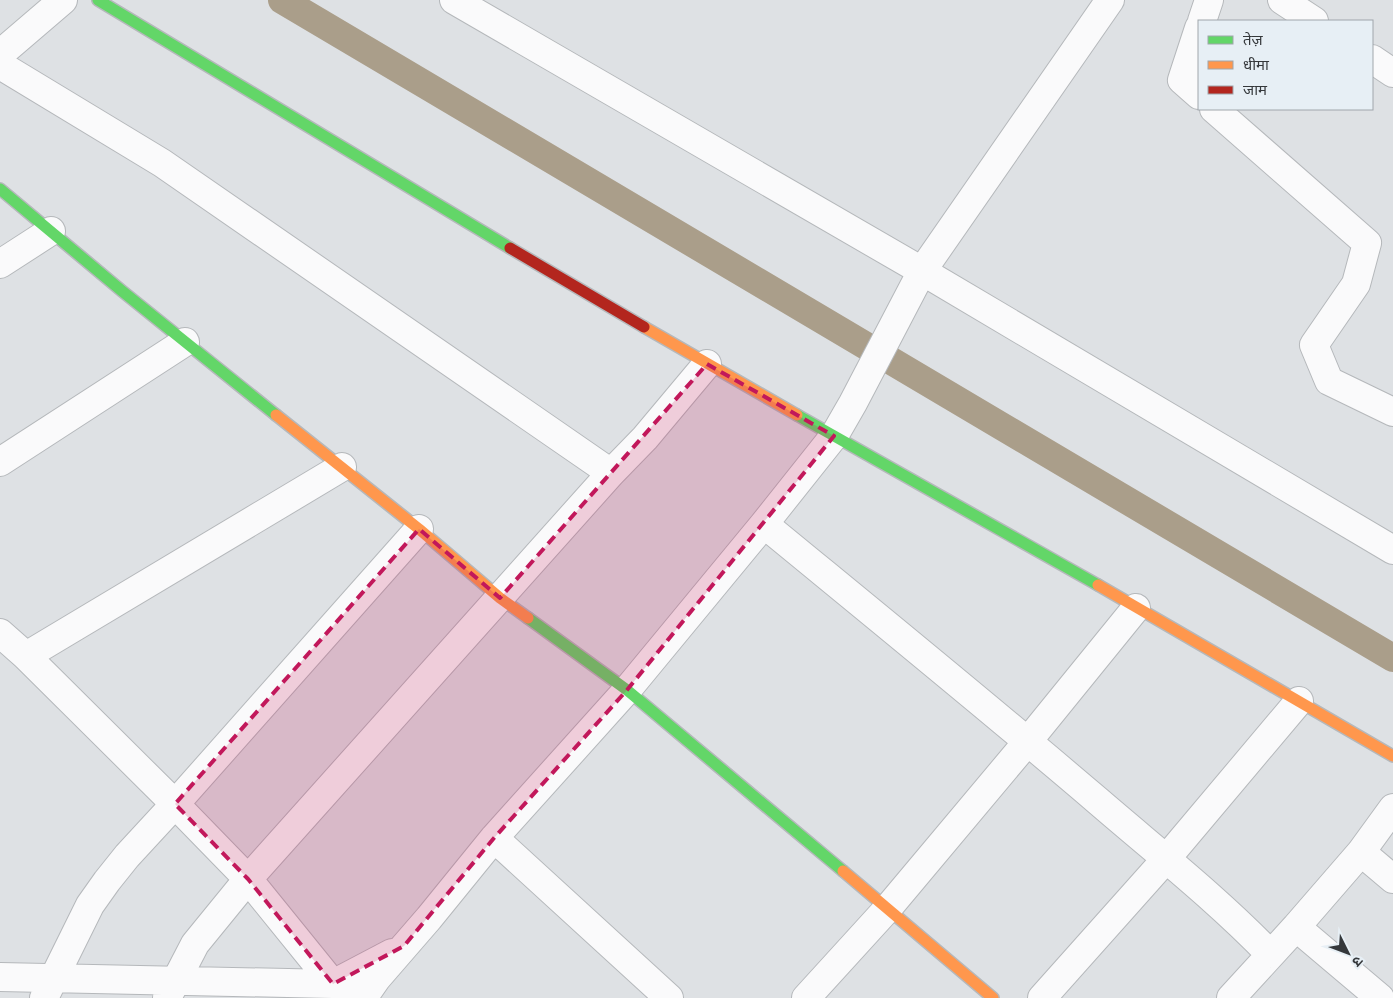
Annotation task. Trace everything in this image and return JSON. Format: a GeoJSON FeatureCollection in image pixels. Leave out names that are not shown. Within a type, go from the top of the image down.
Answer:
{"type":"FeatureCollection","features":[{"type":"Feature","properties":{"kind":"main road"},"geometry":{"type":"LineString","coordinates":[[98,0],[707,364],[1393,756]]}},
{"type":"Feature","properties":{"kind":"main road"},"geometry":{"type":"LineString","coordinates":[[0,189],[185,342],[419,529],[500,598],[627,690],[993,998]]}},
{"type":"Feature","properties":{"kind":"street"},"geometry":{"type":"LineString","coordinates":[[0,54],[62,0]]}},
{"type":"Feature","properties":{"kind":"street"},"geometry":{"type":"LineString","coordinates":[[454,0],[916,281],[1393,550]]}},
{"type":"Feature","properties":{"kind":"street"},"geometry":{"type":"LineString","coordinates":[[0,977],[48,988],[171,989],[333,984],[362,998],[494,838],[627,690],[834,436],[916,281],[1110,0]]}},
{"type":"Feature","properties":{"kind":"street"},"geometry":{"type":"LineString","coordinates":[[1202,20],[1208,0]]}},
{"type":"Feature","properties":{"kind":"street"},"geometry":{"type":"LineString","coordinates":[[1282,0],[1312,20]]}},
{"type":"Feature","properties":{"kind":"street"},"geometry":{"type":"LineString","coordinates":[[1198,31],[1182,80],[1198,94]]}},
{"type":"Feature","properties":{"kind":"street"},"geometry":{"type":"LineString","coordinates":[[1373,60],[1393,73]]}},
{"type":"Feature","properties":{"kind":"street"},"geometry":{"type":"LineString","coordinates":[[0,65],[162,163],[611,473]]}},
{"type":"Feature","properties":{"kind":"street"},"geometry":{"type":"LineString","coordinates":[[1215,110],[1367,243],[1356,284],[1314,345],[1329,381],[1393,412]]}},
{"type":"Feature","properties":{"kind":"street"},"geometry":{"type":"LineString","coordinates":[[0,264],[51,231]]}},
{"type":"Feature","properties":{"kind":"street"},"geometry":{"type":"LineString","coordinates":[[0,462],[185,342]]}},
{"type":"Feature","properties":{"kind":"street"},"geometry":{"type":"LineString","coordinates":[[171,989],[195,944],[248,879],[611,473],[645,438],[707,364]]}},
{"type":"Feature","properties":{"kind":"street"},"geometry":{"type":"LineString","coordinates":[[26,656],[342,467]]}},
{"type":"Feature","properties":{"kind":"street"},"geometry":{"type":"LineString","coordinates":[[764,524],[1028,741],[1247,930],[1270,954]]}},
{"type":"Feature","properties":{"kind":"street"},"geometry":{"type":"LineString","coordinates":[[48,988],[90,905],[106,881],[419,529]]}},
{"type":"Feature","properties":{"kind":"street"},"geometry":{"type":"LineString","coordinates":[[806,998],[888,908],[1028,741],[1136,608]]}},
{"type":"Feature","properties":{"kind":"street"},"geometry":{"type":"LineString","coordinates":[[0,633],[26,656],[248,879],[333,984]]}},
{"type":"Feature","properties":{"kind":"street"},"geometry":{"type":"LineString","coordinates":[[1042,998],[1166,859],[1299,701]]}},
{"type":"Feature","properties":{"kind":"street"},"geometry":{"type":"LineString","coordinates":[[1231,998],[1361,852],[1393,808]]}},
{"type":"Feature","properties":{"kind":"street"},"geometry":{"type":"LineString","coordinates":[[494,838],[669,998]]}},
{"type":"Feature","properties":{"kind":"street"},"geometry":{"type":"LineString","coordinates":[[1361,852],[1393,879]]}},
{"type":"Feature","properties":{"kind":"street"},"geometry":{"type":"LineString","coordinates":[[1296,926],[1380,998]]}},
{"type":"Feature","properties":{"kind":"street"},"geometry":{"type":"LineString","coordinates":[[333,984],[404,946]]}},
{"type":"Feature","properties":{"kind":"highlighted area"},"geometry":{"type":"Polygon","coordinates":[[[707,364],[834,436],[627,690],[494,838],[404,946],[333,984],[248,879],[175,804],[419,529],[500,598],[707,364]]]}},
{"type":"Feature","properties":{"kind":"waterway"},"geometry":{"type":"LineString","coordinates":[[282,0],[1393,658]]}},
{"type":"Feature","properties":{"kind":"traffic: fast"},"geometry":{"type":"LineString","coordinates":[[98,0],[510,248]]}},
{"type":"Feature","properties":{"kind":"traffic: fast"},"geometry":{"type":"LineString","coordinates":[[0,189],[122,291],[276,415]]}},
{"type":"Feature","properties":{"kind":"traffic: fast"},"geometry":{"type":"LineString","coordinates":[[797,415],[1098,585]]}},
{"type":"Feature","properties":{"kind":"traffic: fast"},"geometry":{"type":"LineString","coordinates":[[528,618],[627,690],[843,871]]}},
{"type":"Feature","properties":{"kind":"traffic: slow"},"geometry":{"type":"LineString","coordinates":[[644,327],[797,415]]}},
{"type":"Feature","properties":{"kind":"traffic: slow"},"geometry":{"type":"LineString","coordinates":[[276,415],[419,529],[500,598],[528,618]]}},
{"type":"Feature","properties":{"kind":"traffic: slow"},"geometry":{"type":"LineString","coordinates":[[1098,585],[1393,756]]}},
{"type":"Feature","properties":{"kind":"traffic: slow"},"geometry":{"type":"LineString","coordinates":[[843,871],[993,998]]}},
{"type":"Feature","properties":{"kind":"traffic: jam"},"geometry":{"type":"LineString","coordinates":[[510,248],[644,327]]}}]}
